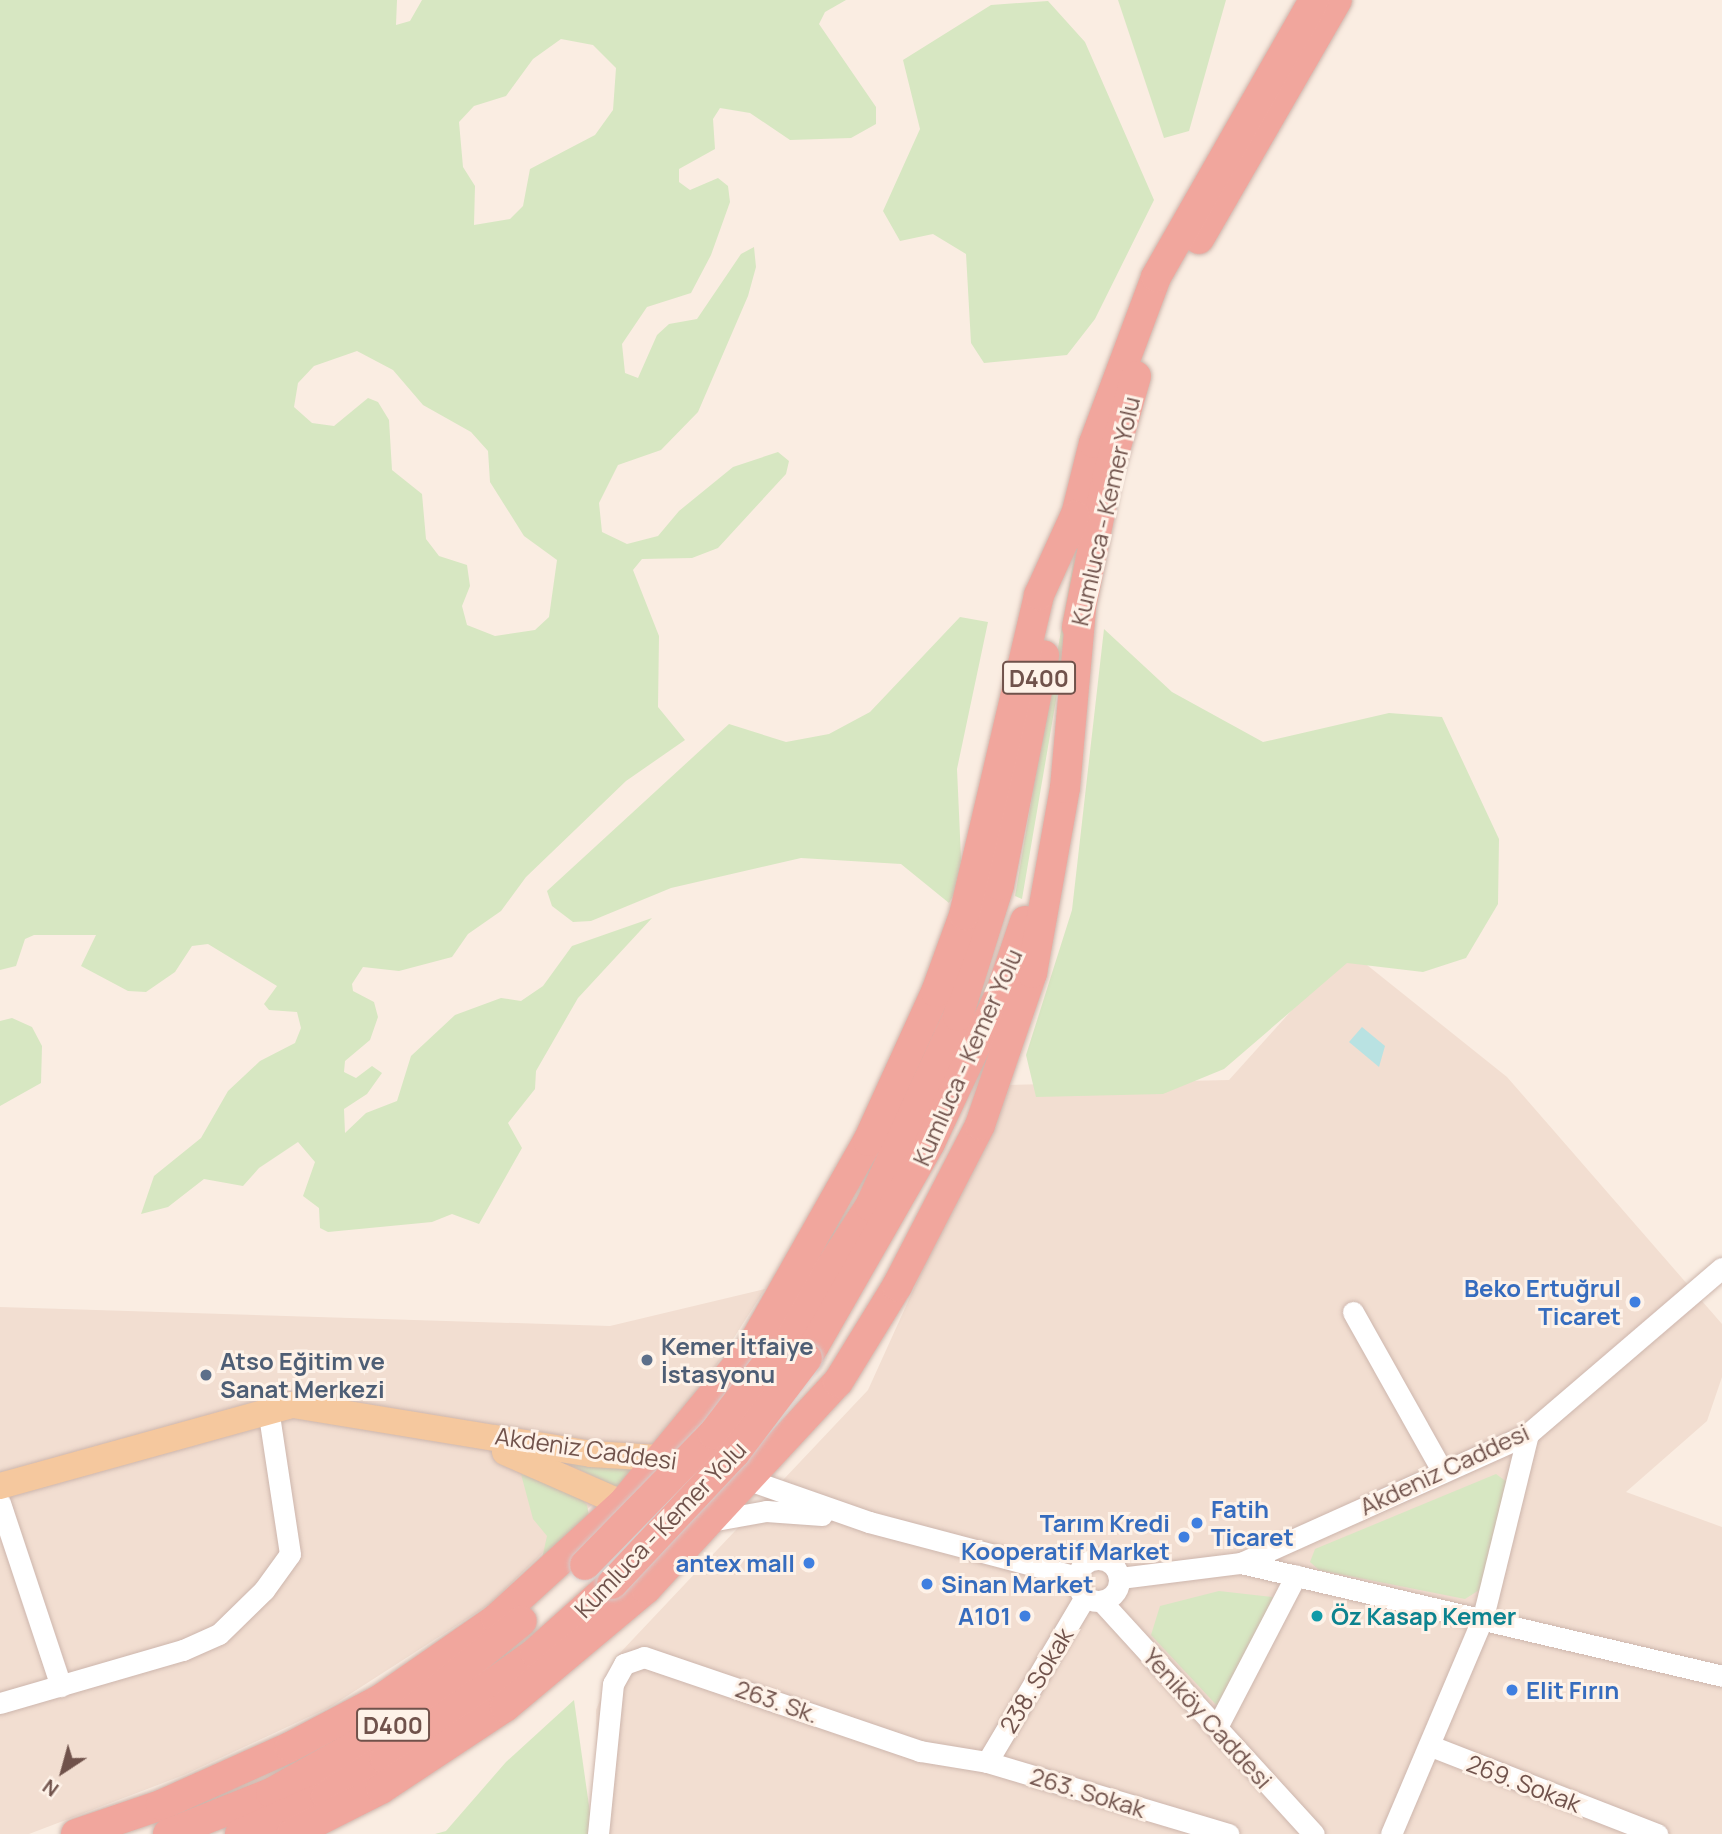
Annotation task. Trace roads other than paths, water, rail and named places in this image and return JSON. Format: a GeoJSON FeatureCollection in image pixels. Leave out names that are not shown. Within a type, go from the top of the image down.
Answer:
{"type":"FeatureCollection","features":[{"type":"Feature","properties":{"kind":"highway","name":"Kumluca - Kemer Yolu"},"geometry":{"type":"LineString","coordinates":[[168,1834],[271,1793],[401,1720],[585,1565],[704,1444],[772,1357],[870,1206],[958,1016],[999,885],[1075,516],[1114,381],[1156,277],[1314,0]]}},
{"type":"Feature","properties":{"kind":"highway","name":"Kumluca - Kemer Yolu"},"geometry":{"type":"LineString","coordinates":[[240,1834],[326,1796],[385,1759],[535,1653],[612,1584],[735,1453],[807,1358],[886,1228],[1015,957],[1107,478],[1146,341],[1336,0]]}},
{"type":"Feature","properties":{"kind":"highway","name":"Kumluca - Kemer Yolu"},"geometry":{"type":"LineString","coordinates":[[76,1834],[161,1805],[382,1699],[496,1619],[623,1503],[666,1458],[749,1351],[868,1141],[936,992],[967,901],[1039,595],[1075,516]]}},
{"type":"Feature","properties":{"kind":"highway"},"geometry":{"type":"LineString","coordinates":[[292,1834],[381,1789],[505,1707],[646,1589],[716,1520],[838,1382],[897,1286],[980,1125],[1032,973],[1050,892],[1081,610]]}},
{"type":"Feature","properties":{"kind":"main road","name":"Akdeniz Caddesi"},"geometry":{"type":"LineString","coordinates":[[0,1486],[268,1408],[293,1405],[421,1423],[591,1454],[666,1458],[752,1481]]}},
{"type":"Feature","properties":{"kind":"main road","name":"Akdeniz Caddesi"},"geometry":{"type":"LineString","coordinates":[[421,1423],[544,1465],[662,1521],[716,1520]]}},
{"type":"Feature","properties":{"kind":"street","name":"Akdeniz Caddesi"},"geometry":{"type":"LineString","coordinates":[[1120,1578],[1241,1563],[1441,1469],[1528,1434],[1722,1268]]}},
{"type":"Feature","properties":{"kind":"street"},"geometry":{"type":"LineString","coordinates":[[1353,1312],[1441,1469]]}},
{"type":"Feature","properties":{"kind":"street"},"geometry":{"type":"LineString","coordinates":[[0,1703],[61,1686],[219,1634],[264,1590],[290,1553],[268,1408]]}},
{"type":"Feature","properties":{"kind":"street"},"geometry":{"type":"LineString","coordinates":[[1391,1834],[1431,1746],[1483,1617],[1528,1434]]}},
{"type":"Feature","properties":{"kind":"street","name":"Akdeniz Caddesi"},"geometry":{"type":"LineString","coordinates":[[752,1481],[869,1522],[1088,1592]]}},
{"type":"Feature","properties":{"kind":"street"},"geometry":{"type":"LineString","coordinates":[[0,1503],[61,1686]]}},
{"type":"Feature","properties":{"kind":"street","name":"Akdeniz Caddesi"},"geometry":{"type":"LineString","coordinates":[[716,1520],[766,1511],[869,1522]]}},
{"type":"Feature","properties":{"kind":"street"},"geometry":{"type":"LineString","coordinates":[[1088,1592],[1088,1560],[1099,1558],[1120,1578]]}},
{"type":"Feature","properties":{"kind":"street"},"geometry":{"type":"LineString","coordinates":[[1241,1563],[1483,1617],[1722,1676]]}},
{"type":"Feature","properties":{"kind":"street"},"geometry":{"type":"LineString","coordinates":[[1217,1727],[1296,1575]]}},
{"type":"Feature","properties":{"kind":"street","name":"238. Sokak"},"geometry":{"type":"LineString","coordinates":[[987,1762],[1088,1592],[1112,1597],[1120,1578]]}},
{"type":"Feature","properties":{"kind":"street","name":"Yeniköy Caddesi"},"geometry":{"type":"LineString","coordinates":[[1088,1592],[1217,1727],[1314,1834]]}},
{"type":"Feature","properties":{"kind":"street","name":"263. Sk."},"geometry":{"type":"LineString","coordinates":[[597,1834],[605,1718],[616,1674],[645,1657],[920,1751],[987,1762]]}},
{"type":"Feature","properties":{"kind":"street","name":"269. Sokak"},"geometry":{"type":"LineString","coordinates":[[1431,1746],[1657,1834]]}},
{"type":"Feature","properties":{"kind":"street","name":"263. Sokak"},"geometry":{"type":"LineString","coordinates":[[987,1762],[1164,1825],[1229,1834]]}},
{"type":"Feature","properties":{"kind":"water"},"geometry":{"type":"Polygon","coordinates":[[[1362,1027],[1385,1046],[1379,1067],[1349,1042],[1362,1027]]]}},
{"type":"Feature","properties":{"kind":"place","name":"Beko Ertuğrul Ticaret"},"geometry":{"type":"Point","coordinates":[1635,1302]}},
{"type":"Feature","properties":{"kind":"place","name":"Kemer İtfaiye İstasyonu"},"geometry":{"type":"Point","coordinates":[647,1360]}},
{"type":"Feature","properties":{"kind":"place","name":"Atso Eğitim ve Sanat Merkezi"},"geometry":{"type":"Point","coordinates":[206,1375]}},
{"type":"Feature","properties":{"kind":"place","name":"Fatih Ticaret"},"geometry":{"type":"Point","coordinates":[1197,1523]}},
{"type":"Feature","properties":{"kind":"place","name":"Tarım Kredi Kooperatif Market"},"geometry":{"type":"Point","coordinates":[1184,1537]}},
{"type":"Feature","properties":{"kind":"place","name":"antex mall"},"geometry":{"type":"Point","coordinates":[809,1563]}},
{"type":"Feature","properties":{"kind":"place","name":"Sinan Market"},"geometry":{"type":"Point","coordinates":[927,1584]}},
{"type":"Feature","properties":{"kind":"place","name":"A101"},"geometry":{"type":"Point","coordinates":[1025,1616]}},
{"type":"Feature","properties":{"kind":"place","name":"Öz Kasap Kemer"},"geometry":{"type":"Point","coordinates":[1317,1616]}},
{"type":"Feature","properties":{"kind":"place","name":"Elit Fırın"},"geometry":{"type":"Point","coordinates":[1512,1690]}}]}
